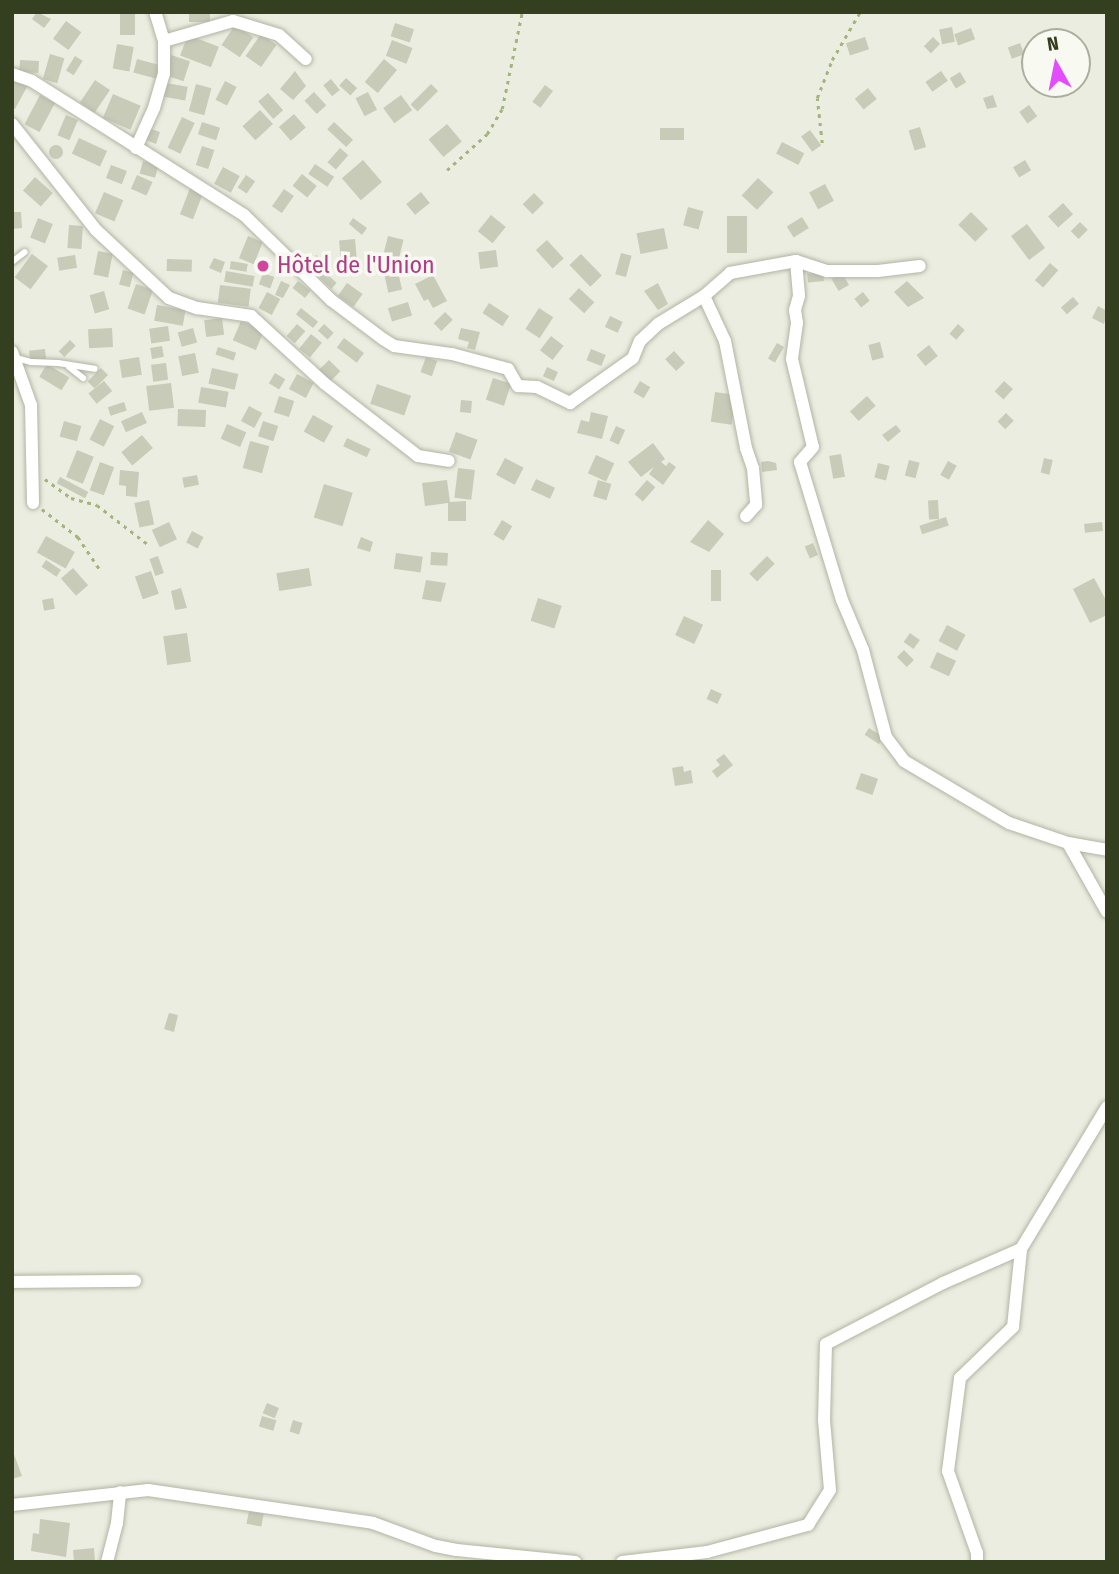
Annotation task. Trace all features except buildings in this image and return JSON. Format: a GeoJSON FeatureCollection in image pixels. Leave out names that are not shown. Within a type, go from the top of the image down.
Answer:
{"type":"FeatureCollection","features":[{"type":"Feature","properties":{"kind":"street"},"geometry":{"type":"LineString","coordinates":[[136,148],[154,108],[164,74],[164,41],[155,12]]}},
{"type":"Feature","properties":{"kind":"street"},"geometry":{"type":"LineString","coordinates":[[164,41],[233,21],[279,35],[306,59]]}},
{"type":"Feature","properties":{"kind":"street"},"geometry":{"type":"LineString","coordinates":[[12,74],[32,80],[244,215],[331,300],[383,339],[394,345],[452,354],[508,369],[518,386],[537,387],[570,402],[634,358],[640,341],[658,324],[704,296],[730,273],[796,261],[827,271],[878,271],[920,266]]}},
{"type":"Feature","properties":{"kind":"street"},"geometry":{"type":"LineString","coordinates":[[12,124],[96,230],[169,298],[197,308],[251,316],[324,383],[418,456],[449,461]]}},
{"type":"Feature","properties":{"kind":"street"},"geometry":{"type":"LineString","coordinates":[[796,261],[799,296],[795,310],[793,367],[813,447],[800,461],[842,600],[863,650],[886,737],[904,761],[1009,823],[1068,843],[1107,850]]}},
{"type":"Feature","properties":{"kind":"street"},"geometry":{"type":"LineString","coordinates":[[704,296],[725,341],[746,448],[753,468],[756,505],[746,516]]}},
{"type":"Feature","properties":{"kind":"street"},"geometry":{"type":"LineString","coordinates":[[14,355],[31,405],[33,503]]}},
{"type":"Feature","properties":{"kind":"street"},"geometry":{"type":"LineString","coordinates":[[1068,843],[1107,912]]}},
{"type":"Feature","properties":{"kind":"street"},"geometry":{"type":"LineString","coordinates":[[977,1562],[977,1553],[948,1472],[961,1378],[1013,1327],[1021,1249],[1107,1107]]}},
{"type":"Feature","properties":{"kind":"street"},"geometry":{"type":"LineString","coordinates":[[622,1562],[707,1552],[808,1525],[830,1490],[824,1420],[826,1344],[943,1283],[1021,1249]]}},
{"type":"Feature","properties":{"kind":"street"},"geometry":{"type":"LineString","coordinates":[[12,1282],[135,1282]]}},
{"type":"Feature","properties":{"kind":"street"},"geometry":{"type":"LineString","coordinates":[[12,1505],[148,1490],[224,1499],[373,1523],[457,1550],[575,1562]]}},
{"type":"Feature","properties":{"kind":"street"},"geometry":{"type":"LineString","coordinates":[[107,1562],[117,1523],[120,1492]]}},
{"type":"Feature","properties":{"kind":"lane"},"geometry":{"type":"LineString","coordinates":[[12,262],[24,252]]}},
{"type":"Feature","properties":{"kind":"lane"},"geometry":{"type":"LineString","coordinates":[[14,355],[95,369]]}},
{"type":"Feature","properties":{"kind":"lane"},"geometry":{"type":"LineString","coordinates":[[68,365],[83,378]]}},
{"type":"Feature","properties":{"kind":"path"},"geometry":{"type":"LineString","coordinates":[[447,170],[487,134],[502,109],[522,12]]}},
{"type":"Feature","properties":{"kind":"path"},"geometry":{"type":"LineString","coordinates":[[822,143],[817,97],[832,60],[860,12]]}},
{"type":"Feature","properties":{"kind":"path"},"geometry":{"type":"LineString","coordinates":[[33,471],[71,498],[97,505],[150,546]]}},
{"type":"Feature","properties":{"kind":"path"},"geometry":{"type":"LineString","coordinates":[[33,503],[67,526],[100,570]]}},
{"type":"Feature","properties":{"kind":"place","name":"Hôtel de l'Union"},"geometry":{"type":"Point","coordinates":[263,266]}}]}
